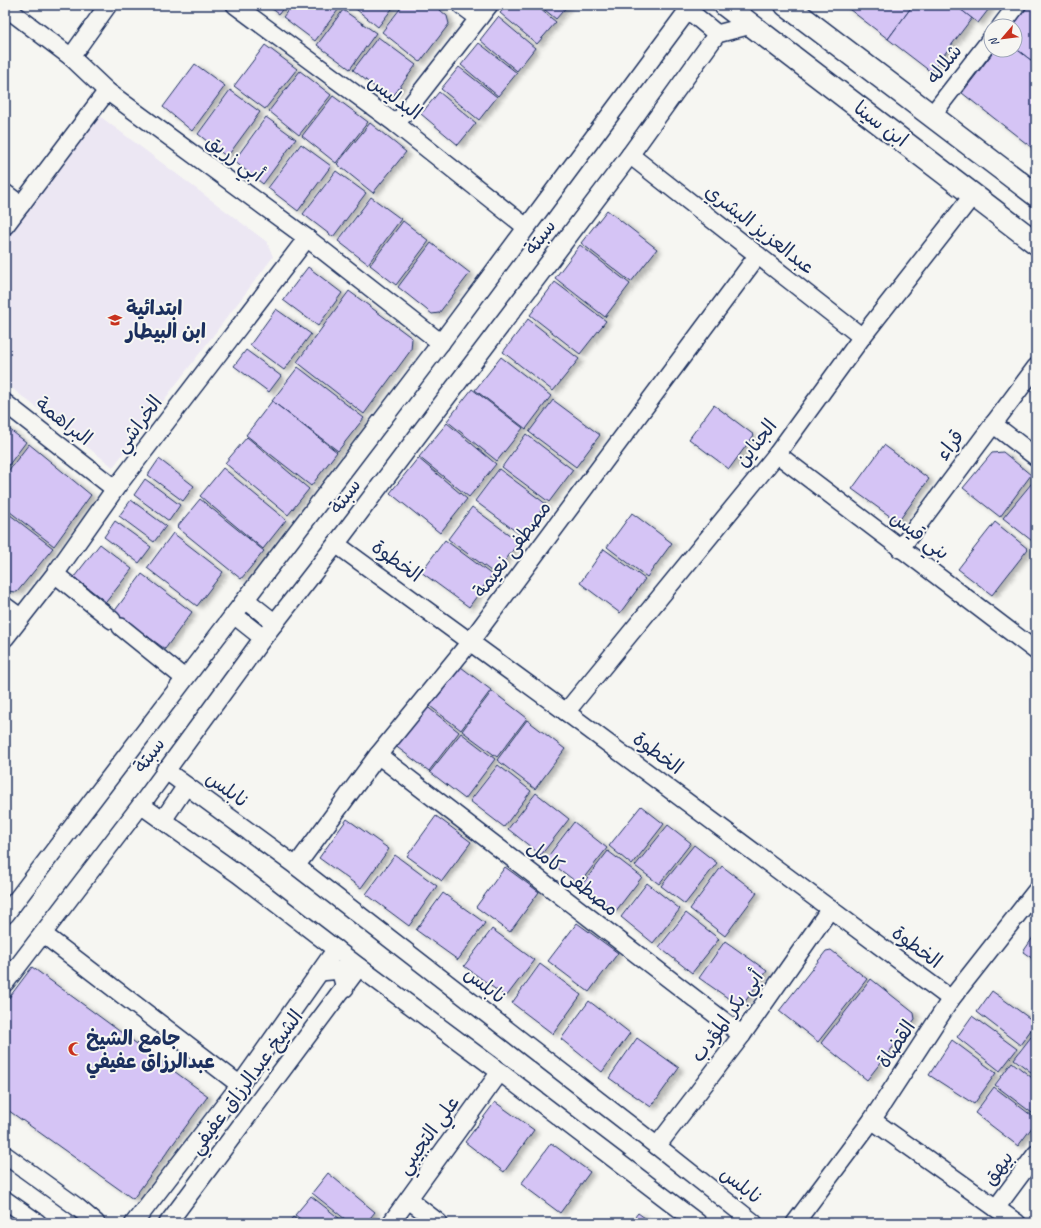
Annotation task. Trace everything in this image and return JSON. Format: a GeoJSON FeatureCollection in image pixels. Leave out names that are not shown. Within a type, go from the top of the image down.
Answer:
{"type":"FeatureCollection","features":[{"type":"Feature","properties":{"kind":"street"},"geometry":{"type":"LineString","coordinates":[[71,57],[108,5]]}},
{"type":"Feature","properties":{"kind":"street","name":"البدليس"},"geometry":{"type":"LineString","coordinates":[[235,5],[396,124],[526,227]]}},
{"type":"Feature","properties":{"kind":"street"},"geometry":{"type":"LineString","coordinates":[[396,124],[484,11],[461,5]]}},
{"type":"Feature","properties":{"kind":"street","name":"ابن سينا"},"geometry":{"type":"LineString","coordinates":[[725,5],[1036,243]]}},
{"type":"Feature","properties":{"kind":"street","name":"ابن سينا"},"geometry":{"type":"LineString","coordinates":[[786,5],[1036,195]]}},
{"type":"Feature","properties":{"kind":"street"},"geometry":{"type":"LineString","coordinates":[[1007,18],[1017,5]]}},
{"type":"Feature","properties":{"kind":"street","name":"أبي زريق"},"geometry":{"type":"LineString","coordinates":[[5,7],[71,57],[107,91],[307,238],[441,342]]}},
{"type":"Feature","properties":{"kind":"street","name":"سبتة"},"geometry":{"type":"LineString","coordinates":[[5,915],[441,342],[688,7],[717,34],[630,155],[336,544],[263,638],[141,805],[5,983]]}},
{"type":"Feature","properties":{"kind":"street"},"geometry":{"type":"LineString","coordinates":[[717,34],[752,25]]}},
{"type":"Feature","properties":{"kind":"street","name":"شلاله"},"geometry":{"type":"LineString","coordinates":[[932,115],[983,49]]}},
{"type":"Feature","properties":{"kind":"street"},"geometry":{"type":"LineString","coordinates":[[5,226],[107,91]]}},
{"type":"Feature","properties":{"kind":"street","name":"عبدالعزيز البشري"},"geometry":{"type":"LineString","coordinates":[[630,155],[862,337]]}},
{"type":"Feature","properties":{"kind":"street"},"geometry":{"type":"LineString","coordinates":[[5,193],[21,205]]}},
{"type":"Feature","properties":{"kind":"street","name":"الجناين"},"geometry":{"type":"LineString","coordinates":[[566,712],[777,454],[862,337],[973,194]]}},
{"type":"Feature","properties":{"kind":"street","name":"الخراشي"},"geometry":{"type":"LineString","coordinates":[[5,638],[55,574],[115,489],[307,238]]}},
{"type":"Feature","properties":{"kind":"street","name":"مصطفى نعيمة"},"geometry":{"type":"LineString","coordinates":[[296,866],[378,755],[470,642],[758,255]]}},
{"type":"Feature","properties":{"kind":"street","name":"قراء"},"geometry":{"type":"LineString","coordinates":[[900,549],[1036,367]]}},
{"type":"Feature","properties":{"kind":"street","name":"البراهمة"},"geometry":{"type":"LineString","coordinates":[[5,403],[115,489]]}},
{"type":"Feature","properties":{"kind":"street"},"geometry":{"type":"LineString","coordinates":[[993,424],[1036,457]]}},
{"type":"Feature","properties":{"kind":"street","name":"بني قيس"},"geometry":{"type":"LineString","coordinates":[[777,454],[1036,651]]}},
{"type":"Feature","properties":{"kind":"street","name":"الخطوة"},"geometry":{"type":"LineString","coordinates":[[336,544],[566,712],[952,999]]}},
{"type":"Feature","properties":{"kind":"street"},"geometry":{"type":"LineString","coordinates":[[55,574],[184,678]]}},
{"type":"Feature","properties":{"kind":"street"},"geometry":{"type":"LineString","coordinates":[[246,600],[275,623]]}},
{"type":"Feature","properties":{"kind":"street"},"geometry":{"type":"LineString","coordinates":[[5,606],[20,617]]}},
{"type":"Feature","properties":{"kind":"street"},"geometry":{"type":"LineString","coordinates":[[234,615],[263,638]]}},
{"type":"Feature","properties":{"kind":"street","name":"مصطفى كامل"},"geometry":{"type":"LineString","coordinates":[[378,755],[742,1035]]}},
{"type":"Feature","properties":{"kind":"street","name":"نابلس"},"geometry":{"type":"LineString","coordinates":[[166,770],[296,866],[754,1223]]}},
{"type":"Feature","properties":{"kind":"street","name":"نابلس"},"geometry":{"type":"LineString","coordinates":[[163,820],[186,786]]}},
{"type":"Feature","properties":{"kind":"street"},"geometry":{"type":"LineString","coordinates":[[141,805],[238,874],[698,1223]]}},
{"type":"Feature","properties":{"kind":"street","name":"القضاة"},"geometry":{"type":"LineString","coordinates":[[794,1223],[872,1120],[952,999],[1036,891]]}},
{"type":"Feature","properties":{"kind":"street","name":"أبي بكر المؤدب"},"geometry":{"type":"LineString","coordinates":[[657,1146],[742,1035],[830,909]]}},
{"type":"Feature","properties":{"kind":"street"},"geometry":{"type":"LineString","coordinates":[[43,934],[240,1085]]}},
{"type":"Feature","properties":{"kind":"street","name":"الشيخ عبدالرزاق عفيفي"},"geometry":{"type":"LineString","coordinates":[[134,1223],[240,1085],[336,949]]}},
{"type":"Feature","properties":{"kind":"street","name":"الشيخ عبدالرزاق عفيفي"},"geometry":{"type":"LineString","coordinates":[[168,1223],[345,988],[359,967]]}},
{"type":"Feature","properties":{"kind":"street"},"geometry":{"type":"LineString","coordinates":[[320,972],[340,970],[345,988]]}},
{"type":"Feature","properties":{"kind":"street","name":"علي التجيبي"},"geometry":{"type":"LineString","coordinates":[[391,1223],[500,1072]]}},
{"type":"Feature","properties":{"kind":"street"},"geometry":{"type":"LineString","coordinates":[[872,1120],[1016,1223]]}},
{"type":"Feature","properties":{"kind":"street","name":"بيهق"},"geometry":{"type":"LineString","coordinates":[[996,1208],[1036,1154]]}},
{"type":"Feature","properties":{"kind":"street"},"geometry":{"type":"LineString","coordinates":[[5,1155],[78,1215],[96,1223]]}},
{"type":"Feature","properties":{"kind":"street"},"geometry":{"type":"LineString","coordinates":[[5,1200],[38,1223]]}},
{"type":"Feature","properties":{"kind":"street"},"geometry":{"type":"LineString","coordinates":[[409,1200],[439,1223]]}},
{"type":"Feature","properties":{"kind":"shaded area","name":"ابتدائية ابن البيطار"},"geometry":{"type":"Polygon","coordinates":[[[97,114],[267,242],[273,257],[113,467],[5,383],[5,238],[97,114]]]}},
{"type":"Feature","properties":{"kind":"building"},"geometry":{"type":"Polygon","coordinates":[[[267,5],[285,5],[279,14],[267,5]]]}},
{"type":"Feature","properties":{"kind":"building"},"geometry":{"type":"Polygon","coordinates":[[[292,5],[341,6],[315,41],[283,17],[292,5]]]}},
{"type":"Feature","properties":{"kind":"building"},"geometry":{"type":"Polygon","coordinates":[[[351,5],[395,5],[378,27],[351,5]]]}},
{"type":"Feature","properties":{"kind":"building"},"geometry":{"type":"Polygon","coordinates":[[[403,5],[434,5],[447,16],[449,24],[420,62],[382,32],[403,5]]]}},
{"type":"Feature","properties":{"kind":"building"},"geometry":{"type":"Polygon","coordinates":[[[507,5],[535,5],[556,22],[537,44],[500,13],[507,5]]]}},
{"type":"Feature","properties":{"kind":"building"},"geometry":{"type":"Polygon","coordinates":[[[539,5],[568,5],[556,19],[539,5]]]}},
{"type":"Feature","properties":{"kind":"building"},"geometry":{"type":"Polygon","coordinates":[[[913,5],[888,39],[845,6],[913,5]]]}},
{"type":"Feature","properties":{"kind":"building"},"geometry":{"type":"Polygon","coordinates":[[[913,5],[955,5],[972,18],[931,72],[888,39],[913,5]]]}},
{"type":"Feature","properties":{"kind":"building"},"geometry":{"type":"Polygon","coordinates":[[[955,5],[992,5],[978,23],[955,5]]]}},
{"type":"Feature","properties":{"kind":"building"},"geometry":{"type":"Polygon","coordinates":[[[1029,5],[1036,5],[1036,64],[1023,54],[1023,18],[1019,18],[1029,5]]]}},
{"type":"Feature","properties":{"kind":"building"},"geometry":{"type":"Polygon","coordinates":[[[343,10],[376,33],[350,69],[317,45],[343,10]]]}},
{"type":"Feature","properties":{"kind":"building"},"geometry":{"type":"Polygon","coordinates":[[[498,17],[535,48],[517,71],[480,40],[498,17]]]}},
{"type":"Feature","properties":{"kind":"building"},"geometry":{"type":"Polygon","coordinates":[[[378,37],[416,65],[394,95],[386,96],[353,70],[378,37]]]}},
{"type":"Feature","properties":{"kind":"building"},"geometry":{"type":"Polygon","coordinates":[[[479,43],[517,73],[498,96],[461,65],[479,43]]]}},
{"type":"Feature","properties":{"kind":"building"},"geometry":{"type":"Polygon","coordinates":[[[265,45],[297,69],[265,109],[234,86],[265,45]]]}},
{"type":"Feature","properties":{"kind":"building"},"geometry":{"type":"Polygon","coordinates":[[[1023,54],[1036,64],[1036,151],[962,93],[989,58],[1023,58],[1023,54]]]}},
{"type":"Feature","properties":{"kind":"building"},"geometry":{"type":"Polygon","coordinates":[[[195,64],[225,86],[192,131],[163,107],[195,64]]]}},
{"type":"Feature","properties":{"kind":"building"},"geometry":{"type":"Polygon","coordinates":[[[459,67],[497,97],[479,120],[441,89],[459,67]]]}},
{"type":"Feature","properties":{"kind":"building"},"geometry":{"type":"Polygon","coordinates":[[[300,71],[331,95],[299,135],[269,111],[300,71]]]}},
{"type":"Feature","properties":{"kind":"building"},"geometry":{"type":"Polygon","coordinates":[[[230,90],[260,112],[227,157],[198,134],[230,90]]]}},
{"type":"Feature","properties":{"kind":"building"},"geometry":{"type":"Polygon","coordinates":[[[439,92],[476,123],[458,145],[421,114],[439,92]]]}},
{"type":"Feature","properties":{"kind":"building"},"geometry":{"type":"Polygon","coordinates":[[[333,96],[368,122],[336,163],[302,136],[333,96]]]}},
{"type":"Feature","properties":{"kind":"building"},"geometry":{"type":"Polygon","coordinates":[[[266,117],[296,139],[263,184],[234,161],[266,117]]]}},
{"type":"Feature","properties":{"kind":"building"},"geometry":{"type":"Polygon","coordinates":[[[370,123],[406,152],[373,193],[337,164],[370,123]]]}},
{"type":"Feature","properties":{"kind":"building"},"geometry":{"type":"Polygon","coordinates":[[[301,144],[331,166],[298,211],[268,188],[301,144]]]}},
{"type":"Feature","properties":{"kind":"building"},"geometry":{"type":"Polygon","coordinates":[[[336,171],[366,193],[333,237],[303,214],[336,171]]]}},
{"type":"Feature","properties":{"kind":"building"},"geometry":{"type":"Polygon","coordinates":[[[371,197],[401,219],[368,264],[338,241],[371,197]]]}},
{"type":"Feature","properties":{"kind":"building"},"geometry":{"type":"Polygon","coordinates":[[[607,210],[657,249],[631,282],[581,243],[607,210]]]}},
{"type":"Feature","properties":{"kind":"building"},"geometry":{"type":"Polygon","coordinates":[[[403,221],[429,241],[396,285],[370,265],[403,221]]]}},
{"type":"Feature","properties":{"kind":"building"},"geometry":{"type":"Polygon","coordinates":[[[431,243],[470,273],[439,313],[432,314],[398,287],[431,243]]]}},
{"type":"Feature","properties":{"kind":"building"},"geometry":{"type":"Polygon","coordinates":[[[580,245],[630,284],[605,317],[555,278],[580,245]]]}},
{"type":"Feature","properties":{"kind":"building"},"geometry":{"type":"Polygon","coordinates":[[[308,267],[342,293],[318,326],[283,300],[308,267]]]}},
{"type":"Feature","properties":{"kind":"building"},"geometry":{"type":"Polygon","coordinates":[[[555,282],[606,321],[580,354],[530,315],[555,282]]]}},
{"type":"Feature","properties":{"kind":"building"},"geometry":{"type":"Polygon","coordinates":[[[349,291],[412,338],[411,350],[364,414],[297,362],[349,291]]]}},
{"type":"Feature","properties":{"kind":"building"},"geometry":{"type":"Polygon","coordinates":[[[276,309],[311,334],[284,370],[250,345],[276,309]]]}},
{"type":"Feature","properties":{"kind":"building"},"geometry":{"type":"Polygon","coordinates":[[[528,319],[579,359],[553,391],[503,352],[528,319]]]}},
{"type":"Feature","properties":{"kind":"building"},"geometry":{"type":"Polygon","coordinates":[[[246,350],[281,376],[269,392],[234,366],[246,350]]]}},
{"type":"Feature","properties":{"kind":"building"},"geometry":{"type":"Polygon","coordinates":[[[501,357],[551,396],[526,429],[475,390],[501,357]]]}},
{"type":"Feature","properties":{"kind":"building"},"geometry":{"type":"Polygon","coordinates":[[[298,367],[364,418],[338,451],[272,401],[298,367]]]}},
{"type":"Feature","properties":{"kind":"building"},"geometry":{"type":"Polygon","coordinates":[[[472,389],[523,428],[497,461],[447,421],[472,389]]]}},
{"type":"Feature","properties":{"kind":"building"},"geometry":{"type":"Polygon","coordinates":[[[553,400],[600,435],[576,467],[529,432],[553,400]]]}},
{"type":"Feature","properties":{"kind":"building"},"geometry":{"type":"Polygon","coordinates":[[[272,401],[337,452],[311,486],[246,435],[272,401]]]}},
{"type":"Feature","properties":{"kind":"building"},"geometry":{"type":"Polygon","coordinates":[[[714,405],[754,435],[729,469],[689,439],[714,405]]]}},
{"type":"Feature","properties":{"kind":"building"},"geometry":{"type":"Polygon","coordinates":[[[447,423],[496,464],[469,497],[419,457],[447,423]]]}},
{"type":"Feature","properties":{"kind":"building"},"geometry":{"type":"Polygon","coordinates":[[[5,426],[26,442],[5,470],[5,426]]]}},
{"type":"Feature","properties":{"kind":"building"},"geometry":{"type":"Polygon","coordinates":[[[526,434],[573,470],[549,502],[502,467],[526,434]]]}},
{"type":"Feature","properties":{"kind":"building"},"geometry":{"type":"Polygon","coordinates":[[[247,437],[309,489],[288,515],[225,463],[247,437]]]}},
{"type":"Feature","properties":{"kind":"building"},"geometry":{"type":"Polygon","coordinates":[[[29,444],[91,495],[54,546],[5,508],[5,475],[29,444]]]}},
{"type":"Feature","properties":{"kind":"building"},"geometry":{"type":"Polygon","coordinates":[[[884,445],[929,479],[898,522],[852,489],[884,445]]]}},
{"type":"Feature","properties":{"kind":"building"},"geometry":{"type":"Polygon","coordinates":[[[1003,452],[1031,475],[1000,517],[963,488],[992,453],[1003,452]]]}},
{"type":"Feature","properties":{"kind":"building"},"geometry":{"type":"Polygon","coordinates":[[[418,458],[467,499],[440,533],[390,493],[418,458]]]}},
{"type":"Feature","properties":{"kind":"building"},"geometry":{"type":"Polygon","coordinates":[[[159,459],[194,486],[183,501],[148,475],[159,459]]]}},
{"type":"Feature","properties":{"kind":"building"},"geometry":{"type":"Polygon","coordinates":[[[223,468],[286,520],[263,549],[200,496],[223,468]]]}},
{"type":"Feature","properties":{"kind":"building"},"geometry":{"type":"Polygon","coordinates":[[[499,469],[546,504],[522,536],[475,501],[499,469]]]}},
{"type":"Feature","properties":{"kind":"building"},"geometry":{"type":"Polygon","coordinates":[[[1036,478],[1036,544],[1003,518],[1036,478]]]}},
{"type":"Feature","properties":{"kind":"building"},"geometry":{"type":"Polygon","coordinates":[[[145,479],[180,505],[169,521],[134,495],[145,479]]]}},
{"type":"Feature","properties":{"kind":"building"},"geometry":{"type":"Polygon","coordinates":[[[200,499],[264,551],[241,579],[177,527],[200,499]]]}},
{"type":"Feature","properties":{"kind":"building"},"geometry":{"type":"Polygon","coordinates":[[[131,500],[166,526],[154,542],[119,516],[131,500]]]}},
{"type":"Feature","properties":{"kind":"building"},"geometry":{"type":"Polygon","coordinates":[[[472,507],[519,542],[495,574],[448,539],[472,507]]]}},
{"type":"Feature","properties":{"kind":"building"},"geometry":{"type":"Polygon","coordinates":[[[5,511],[53,548],[17,592],[5,591],[5,511]]]}},
{"type":"Feature","properties":{"kind":"building"},"geometry":{"type":"Polygon","coordinates":[[[632,513],[672,543],[647,577],[607,547],[632,513]]]}},
{"type":"Feature","properties":{"kind":"building"},"geometry":{"type":"Polygon","coordinates":[[[115,521],[151,547],[139,563],[104,537],[115,521]]]}},
{"type":"Feature","properties":{"kind":"building"},"geometry":{"type":"Polygon","coordinates":[[[995,522],[1028,549],[992,595],[958,569],[995,522]]]}},
{"type":"Feature","properties":{"kind":"building"},"geometry":{"type":"Polygon","coordinates":[[[173,533],[223,572],[197,606],[147,568],[173,533]]]}},
{"type":"Feature","properties":{"kind":"building"},"geometry":{"type":"Polygon","coordinates":[[[445,540],[492,575],[469,607],[421,572],[445,540]]]}},
{"type":"Feature","properties":{"kind":"building"},"geometry":{"type":"Polygon","coordinates":[[[100,544],[132,569],[106,602],[74,577],[100,544]]]}},
{"type":"Feature","properties":{"kind":"building"},"geometry":{"type":"Polygon","coordinates":[[[604,549],[645,579],[620,613],[580,583],[604,549]]]}},
{"type":"Feature","properties":{"kind":"building"},"geometry":{"type":"Polygon","coordinates":[[[142,574],[192,612],[165,649],[114,612],[142,574]]]}},
{"type":"Feature","properties":{"kind":"building"},"geometry":{"type":"Polygon","coordinates":[[[457,664],[491,690],[461,730],[426,703],[457,664]]]}},
{"type":"Feature","properties":{"kind":"building"},"geometry":{"type":"Polygon","coordinates":[[[492,691],[527,718],[497,757],[462,731],[492,691]]]}},
{"type":"Feature","properties":{"kind":"building"},"geometry":{"type":"Polygon","coordinates":[[[425,705],[459,732],[429,771],[394,745],[425,705]]]}},
{"type":"Feature","properties":{"kind":"building"},"geometry":{"type":"Polygon","coordinates":[[[527,720],[565,749],[535,789],[497,760],[527,720]]]}},
{"type":"Feature","properties":{"kind":"building"},"geometry":{"type":"Polygon","coordinates":[[[461,733],[495,759],[465,799],[430,772],[461,733]]]}},
{"type":"Feature","properties":{"kind":"building"},"geometry":{"type":"Polygon","coordinates":[[[498,765],[531,791],[504,827],[470,801],[498,765]]]}},
{"type":"Feature","properties":{"kind":"building"},"geometry":{"type":"Polygon","coordinates":[[[536,793],[569,819],[541,855],[508,829],[536,793]]]}},
{"type":"Feature","properties":{"kind":"building"},"geometry":{"type":"Polygon","coordinates":[[[641,806],[664,824],[632,865],[609,846],[641,806]]]}},
{"type":"Feature","properties":{"kind":"building"},"geometry":{"type":"Polygon","coordinates":[[[436,816],[471,842],[442,881],[407,856],[436,816]]]}},
{"type":"Feature","properties":{"kind":"building"},"geometry":{"type":"Polygon","coordinates":[[[347,819],[389,849],[361,888],[319,858],[347,819]]]}},
{"type":"Feature","properties":{"kind":"building"},"geometry":{"type":"Polygon","coordinates":[[[574,822],[607,848],[579,884],[546,859],[574,822]]]}},
{"type":"Feature","properties":{"kind":"building"},"geometry":{"type":"Polygon","coordinates":[[[668,825],[691,843],[659,884],[635,866],[668,825]]]}},
{"type":"Feature","properties":{"kind":"building"},"geometry":{"type":"Polygon","coordinates":[[[694,845],[717,863],[685,904],[661,886],[694,845]]]}},
{"type":"Feature","properties":{"kind":"building"},"geometry":{"type":"Polygon","coordinates":[[[608,851],[642,877],[615,912],[581,886],[608,851]]]}},
{"type":"Feature","properties":{"kind":"building"},"geometry":{"type":"Polygon","coordinates":[[[395,855],[437,886],[409,926],[366,894],[395,855]]]}},
{"type":"Feature","properties":{"kind":"building"},"geometry":{"type":"Polygon","coordinates":[[[722,866],[757,893],[725,936],[690,909],[722,866]]]}},
{"type":"Feature","properties":{"kind":"building"},"geometry":{"type":"Polygon","coordinates":[[[505,867],[539,892],[510,932],[476,907],[505,867]]]}},
{"type":"Feature","properties":{"kind":"building"},"geometry":{"type":"Polygon","coordinates":[[[647,883],[680,909],[653,943],[621,917],[647,883]]]}},
{"type":"Feature","properties":{"kind":"building"},"geometry":{"type":"Polygon","coordinates":[[[443,893],[485,923],[458,960],[416,930],[443,893]]]}},
{"type":"Feature","properties":{"kind":"building"},"geometry":{"type":"Polygon","coordinates":[[[686,913],[719,939],[692,973],[659,947],[686,913]]]}},
{"type":"Feature","properties":{"kind":"building"},"geometry":{"type":"Polygon","coordinates":[[[577,923],[618,953],[589,992],[548,961],[577,923]]]}},
{"type":"Feature","properties":{"kind":"building"},"geometry":{"type":"Polygon","coordinates":[[[492,929],[534,960],[506,997],[464,966],[492,929]]]}},
{"type":"Feature","properties":{"kind":"building"},"geometry":{"type":"Polygon","coordinates":[[[1036,933],[1036,961],[1023,952],[1036,933]]]}},
{"type":"Feature","properties":{"kind":"building"},"geometry":{"type":"Polygon","coordinates":[[[725,941],[767,971],[744,1003],[738,1005],[699,978],[725,941]]]}},
{"type":"Feature","properties":{"kind":"building"},"geometry":{"type":"Polygon","coordinates":[[[831,950],[867,979],[818,1042],[779,1011],[826,951],[831,950]]]}},
{"type":"Feature","properties":{"kind":"building"},"geometry":{"type":"Polygon","coordinates":[[[540,964],[581,995],[553,1034],[512,1003],[540,964]]]}},
{"type":"Feature","properties":{"kind":"building","name":"جامع الشيخ عبدالرزاق عفيفي"},"geometry":{"type":"Polygon","coordinates":[[[32,967],[208,1096],[133,1199],[5,1108],[5,1003],[32,967]]]}},
{"type":"Feature","properties":{"kind":"building"},"geometry":{"type":"Polygon","coordinates":[[[871,979],[914,1013],[915,1019],[867,1080],[821,1043],[871,979]]]}},
{"type":"Feature","properties":{"kind":"building"},"geometry":{"type":"Polygon","coordinates":[[[992,991],[1036,1023],[1020,1045],[977,1012],[992,991]]]}},
{"type":"Feature","properties":{"kind":"building"},"geometry":{"type":"Polygon","coordinates":[[[589,1001],[630,1033],[602,1072],[561,1039],[589,1001]]]}},
{"type":"Feature","properties":{"kind":"building"},"geometry":{"type":"Polygon","coordinates":[[[972,1016],[1017,1049],[1000,1071],[957,1037],[972,1016]]]}},
{"type":"Feature","properties":{"kind":"building"},"geometry":{"type":"Polygon","coordinates":[[[1031,1037],[1036,1041],[1036,1076],[1014,1059],[1031,1037]]]}},
{"type":"Feature","properties":{"kind":"building"},"geometry":{"type":"Polygon","coordinates":[[[637,1038],[679,1068],[651,1107],[609,1078],[637,1038]]]}},
{"type":"Feature","properties":{"kind":"building"},"geometry":{"type":"Polygon","coordinates":[[[952,1040],[996,1073],[974,1104],[929,1075],[952,1040]]]}},
{"type":"Feature","properties":{"kind":"building"},"geometry":{"type":"Polygon","coordinates":[[[1012,1062],[1036,1081],[1036,1116],[995,1085],[1012,1062]]]}},
{"type":"Feature","properties":{"kind":"building"},"geometry":{"type":"Polygon","coordinates":[[[994,1087],[1036,1119],[1036,1122],[1018,1146],[975,1113],[994,1087]]]}},
{"type":"Feature","properties":{"kind":"building"},"geometry":{"type":"Polygon","coordinates":[[[495,1102],[534,1130],[504,1172],[465,1142],[495,1102]]]}},
{"type":"Feature","properties":{"kind":"building"},"geometry":{"type":"Polygon","coordinates":[[[551,1143],[590,1172],[560,1213],[521,1184],[551,1143]]]}},
{"type":"Feature","properties":{"kind":"building"},"geometry":{"type":"Polygon","coordinates":[[[328,1173],[375,1212],[366,1223],[350,1223],[312,1193],[328,1173]]]}},
{"type":"Feature","properties":{"kind":"building"},"geometry":{"type":"Polygon","coordinates":[[[311,1196],[345,1223],[306,1223],[295,1215],[311,1196]]]}},
{"type":"Feature","properties":{"kind":"building"},"geometry":{"type":"Polygon","coordinates":[[[638,1213],[652,1223],[630,1223],[638,1213]]]}},
{"type":"Feature","properties":{"kind":"building"},"geometry":{"type":"Polygon","coordinates":[[[293,1217],[301,1223],[288,1223],[293,1217]]]}},
{"type":"Feature","properties":{"kind":"place","name":"ابتدائية ابن البيطار"},"geometry":{"type":"Point","coordinates":[115,320]}},
{"type":"Feature","properties":{"kind":"place","name":"جامع الشيخ عبدالرزاق عفيفي"},"geometry":{"type":"Point","coordinates":[75,1049]}}]}
